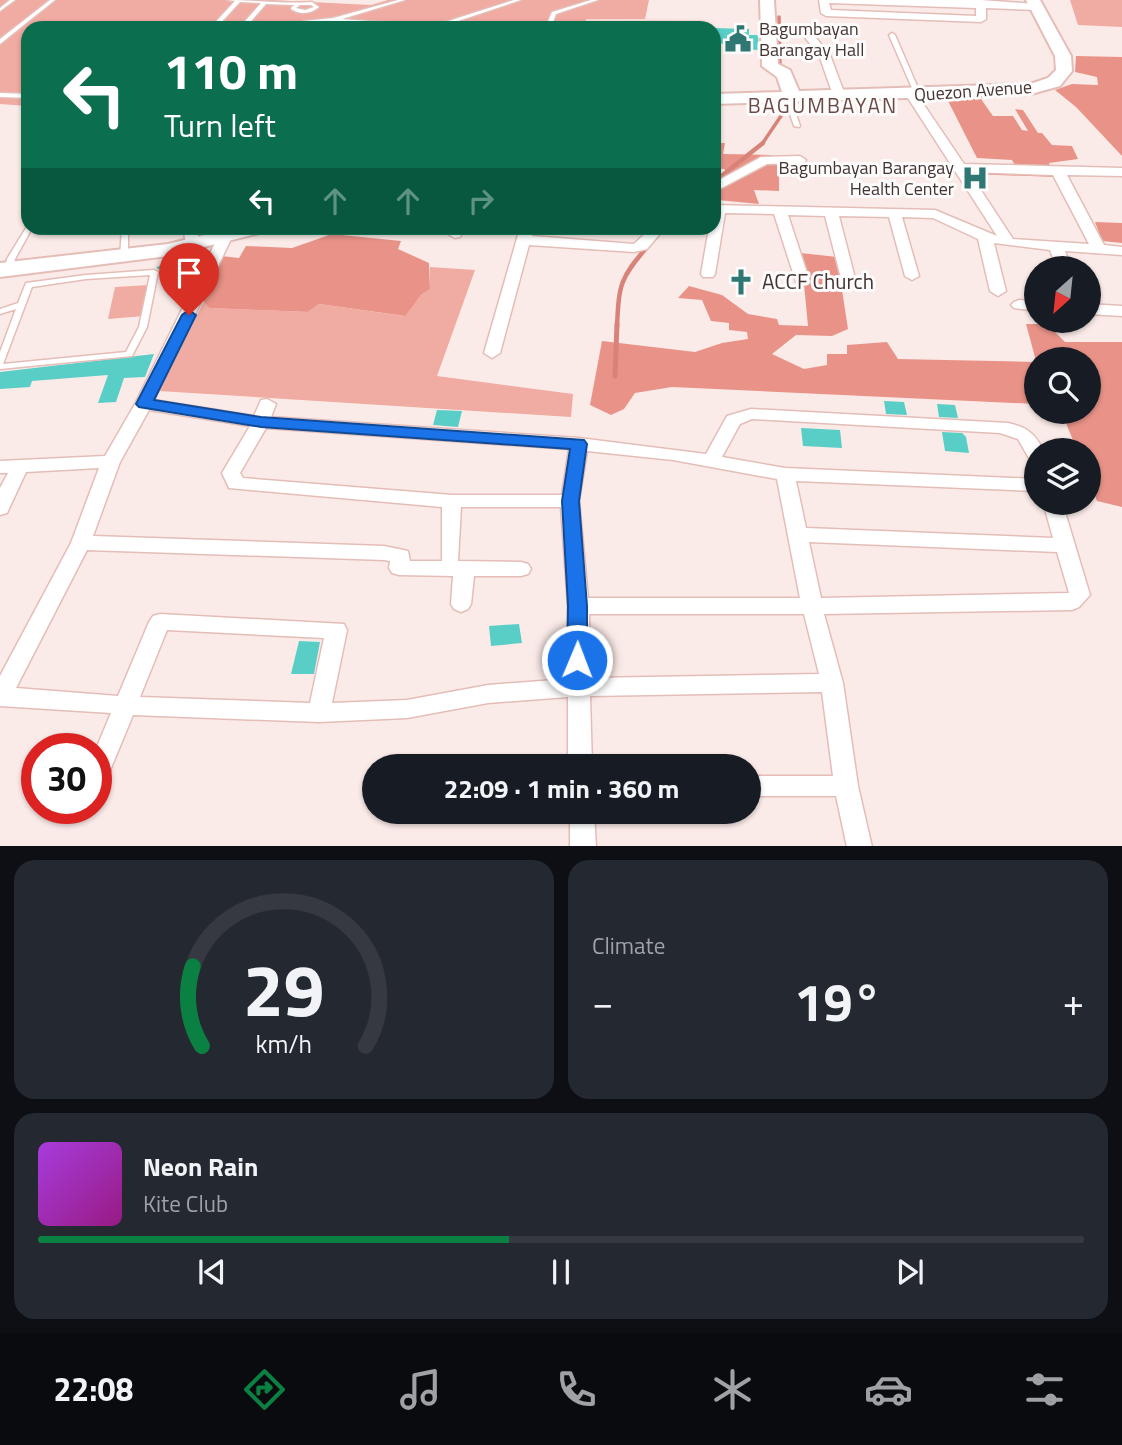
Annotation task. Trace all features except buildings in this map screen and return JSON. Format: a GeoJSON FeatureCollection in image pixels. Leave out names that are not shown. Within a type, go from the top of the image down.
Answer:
{"type":"FeatureCollection","features":[{"type":"Feature","properties":{"kind":"main road"},"geometry":{"type":"LineString","coordinates":[[767,0],[770,66],[784,74],[789,96]]}},
{"type":"Feature","properties":{"kind":"main road","name":"Quezon Avenue"},"geometry":{"type":"LineString","coordinates":[[721,99],[915,95],[1031,89],[1054,82],[1064,71],[1063,56],[1035,3]]}},
{"type":"Feature","properties":{"kind":"main road"},"geometry":{"type":"LineString","coordinates":[[4,270],[87,269],[191,236],[232,235]]}},
{"type":"Feature","properties":{"kind":"street"},"geometry":{"type":"LineString","coordinates":[[824,0],[825,13],[981,19],[982,3],[1035,3]]}},
{"type":"Feature","properties":{"kind":"street"},"geometry":{"type":"LineString","coordinates":[[808,35],[821,47],[827,58],[839,96]]}},
{"type":"Feature","properties":{"kind":"street"},"geometry":{"type":"LineString","coordinates":[[915,95],[958,168],[1009,243]]}},
{"type":"Feature","properties":{"kind":"street"},"geometry":{"type":"LineString","coordinates":[[721,184],[765,160],[800,160]]}},
{"type":"Feature","properties":{"kind":"street"},"geometry":{"type":"LineString","coordinates":[[958,168],[1122,173]]}},
{"type":"Feature","properties":{"kind":"street"},"geometry":{"type":"LineString","coordinates":[[1058,171],[1099,249]]}},
{"type":"Feature","properties":{"kind":"street"},"geometry":{"type":"LineString","coordinates":[[721,209],[935,214],[985,237],[1009,243],[1122,251]]}},
{"type":"Feature","properties":{"kind":"street"},"geometry":{"type":"LineString","coordinates":[[780,212],[803,282]]}},
{"type":"Feature","properties":{"kind":"street"},"geometry":{"type":"LineString","coordinates":[[894,212],[912,276]]}},
{"type":"Feature","properties":{"kind":"street"},"geometry":{"type":"LineString","coordinates":[[831,213],[849,282]]}},
{"type":"Feature","properties":{"kind":"street"},"geometry":{"type":"LineString","coordinates":[[492,353],[525,235]]}},
{"type":"Feature","properties":{"kind":"street"},"geometry":{"type":"LineString","coordinates":[[533,235],[634,248],[642,246],[652,235]]}},
{"type":"Feature","properties":{"kind":"street"},"geometry":{"type":"LineString","coordinates":[[708,274],[713,235]]}},
{"type":"Feature","properties":{"kind":"street"},"geometry":{"type":"LineString","coordinates":[[225,237],[144,404],[111,462],[81,543],[0,696],[127,706],[319,713],[407,709],[488,694],[577,687],[832,683]]}},
{"type":"Feature","properties":{"kind":"street"},"geometry":{"type":"LineString","coordinates":[[985,237],[998,291]]}},
{"type":"Feature","properties":{"kind":"street"},"geometry":{"type":"LineString","coordinates":[[1056,246],[1060,256]]}},
{"type":"Feature","properties":{"kind":"street"},"geometry":{"type":"LineString","coordinates":[[1019,305],[1024,305]]}},
{"type":"Feature","properties":{"kind":"street"},"geometry":{"type":"LineString","coordinates":[[1101,310],[1122,311]]}},
{"type":"Feature","properties":{"kind":"street"},"geometry":{"type":"LineString","coordinates":[[144,404],[264,413],[673,453],[785,474],[1024,484]]}},
{"type":"Feature","properties":{"kind":"street"},"geometry":{"type":"LineString","coordinates":[[264,413],[232,473],[236,484],[452,501],[570,501]]}},
{"type":"Feature","properties":{"kind":"street"},"geometry":{"type":"LineString","coordinates":[[711,461],[733,420],[751,414],[1000,427],[1017,430],[1029,438]]}},
{"type":"Feature","properties":{"kind":"street"},"geometry":{"type":"LineString","coordinates":[[579,444],[570,501],[578,606],[580,754]]}},
{"type":"Feature","properties":{"kind":"street"},"geometry":{"type":"LineString","coordinates":[[0,508],[9,468],[111,462]]}},
{"type":"Feature","properties":{"kind":"street"},"geometry":{"type":"LineString","coordinates":[[785,474],[832,683],[846,786],[860,846]]}},
{"type":"Feature","properties":{"kind":"street"},"geometry":{"type":"LineString","coordinates":[[452,501],[461,604]]}},
{"type":"Feature","properties":{"kind":"street"},"geometry":{"type":"LineString","coordinates":[[578,606],[1072,602],[1080,595],[1056,515]]}},
{"type":"Feature","properties":{"kind":"street"},"geometry":{"type":"LineString","coordinates":[[800,535],[1065,545]]}},
{"type":"Feature","properties":{"kind":"street"},"geometry":{"type":"LineString","coordinates":[[81,543],[384,553],[401,556],[399,568],[457,563],[521,569]]}},
{"type":"Feature","properties":{"kind":"street"},"geometry":{"type":"LineString","coordinates":[[112,741],[160,622],[336,630],[319,713]]}},
{"type":"Feature","properties":{"kind":"street"},"geometry":{"type":"LineString","coordinates":[[761,786],[846,786]]}},
{"type":"Feature","properties":{"kind":"street"},"geometry":{"type":"LineString","coordinates":[[582,824],[583,846]]}},
{"type":"Feature","properties":{"kind":"lane"},"geometry":{"type":"LineString","coordinates":[[0,10],[13,0]]}},
{"type":"Feature","properties":{"kind":"lane"},"geometry":{"type":"LineString","coordinates":[[26,21],[53,0]]}},
{"type":"Feature","properties":{"kind":"lane"},"geometry":{"type":"LineString","coordinates":[[229,0],[299,4]]}},
{"type":"Feature","properties":{"kind":"lane"},"geometry":{"type":"LineString","coordinates":[[333,20],[403,0]]}},
{"type":"Feature","properties":{"kind":"lane"},"geometry":{"type":"LineString","coordinates":[[453,21],[519,0]]}},
{"type":"Feature","properties":{"kind":"lane"},"geometry":{"type":"LineString","coordinates":[[551,21],[554,13],[596,0]]}},
{"type":"Feature","properties":{"kind":"lane"},"geometry":{"type":"LineString","coordinates":[[220,21],[239,1]]}},
{"type":"Feature","properties":{"kind":"lane"},"geometry":{"type":"LineString","coordinates":[[248,21],[265,2]]}},
{"type":"Feature","properties":{"kind":"lane"},"geometry":{"type":"LineString","coordinates":[[319,21],[341,21]]}},
{"type":"Feature","properties":{"kind":"lane"},"geometry":{"type":"LineString","coordinates":[[0,41],[21,25]]}},
{"type":"Feature","properties":{"kind":"lane"},"geometry":{"type":"LineString","coordinates":[[892,35],[915,95]]}},
{"type":"Feature","properties":{"kind":"lane"},"geometry":{"type":"LineString","coordinates":[[0,95],[21,96]]}},
{"type":"Feature","properties":{"kind":"lane"},"geometry":{"type":"LineString","coordinates":[[789,96],[797,126]]}},
{"type":"Feature","properties":{"kind":"lane"},"geometry":{"type":"LineString","coordinates":[[4,270],[25,235]]}},
{"type":"Feature","properties":{"kind":"lane"},"geometry":{"type":"LineString","coordinates":[[124,257],[125,235]]}},
{"type":"Feature","properties":{"kind":"lane"},"geometry":{"type":"LineString","coordinates":[[87,269],[154,272],[143,327],[129,354],[0,364],[21,305],[29,285],[33,282],[87,269]]}},
{"type":"Feature","properties":{"kind":"lane"},"geometry":{"type":"LineString","coordinates":[[0,312],[21,305]]}},
{"type":"Feature","properties":{"kind":"lane"},"geometry":{"type":"LineString","coordinates":[[0,331],[11,330]]}},
{"type":"Feature","properties":{"kind":"shaded area"},"geometry":{"type":"Polygon","coordinates":[[[0,0],[270,0],[371,5],[388,0],[649,0],[645,19],[586,21],[21,21],[21,106],[0,104],[0,0]]]}},
{"type":"Feature","properties":{"kind":"shaded area"},"geometry":{"type":"Polygon","coordinates":[[[1070,0],[1122,0],[1122,27],[1078,25],[1070,0]]]}},
{"type":"Feature","properties":{"kind":"shaded area"},"geometry":{"type":"Polygon","coordinates":[[[586,19],[705,21],[586,21],[586,19]]]}},
{"type":"Feature","properties":{"kind":"shaded area"},"geometry":{"type":"Polygon","coordinates":[[[1076,56],[1122,57],[1122,156],[1076,107],[1055,90],[1072,84],[1098,85],[1097,77],[1075,72],[1076,56]]]}},
{"type":"Feature","properties":{"kind":"shaded area"},"geometry":{"type":"Polygon","coordinates":[[[947,99],[981,99],[993,116],[1013,116],[1022,130],[1028,131],[1015,109],[1023,110],[1038,133],[1042,133],[1052,145],[1072,146],[1078,159],[1049,163],[1055,177],[970,174],[964,169],[1018,170],[1012,160],[977,158],[947,99]]]}},
{"type":"Feature","properties":{"kind":"shaded area"},"geometry":{"type":"Polygon","coordinates":[[[721,143],[725,143],[723,154],[770,155],[791,163],[791,170],[779,172],[779,191],[754,190],[759,204],[721,200],[721,183],[729,175],[721,169],[721,143]]]}},
{"type":"Feature","properties":{"kind":"shaded area"},"geometry":{"type":"Polygon","coordinates":[[[1095,222],[1122,223],[1122,243],[1102,241],[1095,222]]]}},
{"type":"Feature","properties":{"kind":"shaded area"},"geometry":{"type":"Polygon","coordinates":[[[329,235],[401,241],[398,249],[429,263],[430,289],[421,295],[405,316],[319,304],[308,312],[209,308],[202,299],[221,256],[239,258],[246,246],[292,248],[329,235]]]}},
{"type":"Feature","properties":{"kind":"shaded area"},"geometry":{"type":"Polygon","coordinates":[[[801,253],[837,257],[848,329],[832,336],[796,335],[772,354],[804,369],[827,365],[827,354],[847,354],[847,345],[887,342],[898,359],[1024,362],[1024,403],[672,387],[635,393],[624,409],[611,415],[590,405],[602,341],[695,352],[722,343],[748,339],[747,332],[729,330],[729,323],[711,321],[702,300],[678,298],[689,286],[722,295],[748,314],[777,319],[779,325],[808,326],[801,253]]]}},
{"type":"Feature","properties":{"kind":"shaded area"},"geometry":{"type":"Polygon","coordinates":[[[430,267],[475,270],[437,376],[573,394],[571,417],[159,391],[204,301],[209,308],[308,312],[319,304],[404,316],[421,295],[430,289],[430,267]]]}},
{"type":"Feature","properties":{"kind":"shaded area"},"geometry":{"type":"Polygon","coordinates":[[[149,285],[144,316],[108,319],[115,287],[149,285]]]}},
{"type":"Feature","properties":{"kind":"shaded area"},"geometry":{"type":"Polygon","coordinates":[[[1028,333],[1056,333],[1065,342],[1122,342],[1122,507],[1101,502],[1101,438],[1072,438],[1066,424],[1101,424],[1101,347],[1032,347],[1028,333]]]}},
{"type":"Feature","properties":{"kind":"waterway"},"geometry":{"type":"LineString","coordinates":[[779,17],[780,69]]}},
{"type":"Feature","properties":{"kind":"waterway"},"geometry":{"type":"LineString","coordinates":[[762,144],[781,116],[781,83]]}},
{"type":"Feature","properties":{"kind":"waterway"},"geometry":{"type":"LineString","coordinates":[[721,176],[762,144]]}},
{"type":"Feature","properties":{"kind":"waterway"},"geometry":{"type":"LineString","coordinates":[[617,326],[620,291],[626,274],[648,246]]}},
{"type":"Feature","properties":{"kind":"waterway"},"geometry":{"type":"LineString","coordinates":[[615,376],[617,324]]}},
{"type":"Feature","properties":{"kind":"place","name":"Bagumbayan Barangay Hall"},"geometry":{"type":"Point","coordinates":[738,39]}},
{"type":"Feature","properties":{"kind":"place","name":"Bagumbayan Barangay Health Center"},"geometry":{"type":"Point","coordinates":[975,178]}},
{"type":"Feature","properties":{"kind":"place","name":"ACCF Church"},"geometry":{"type":"Point","coordinates":[741,282]}},
{"type":"Feature","properties":{"kind":"district","name":"BAGUMBAYAN"},"geometry":{"type":"Point","coordinates":[823,106]}},
{"type":"Feature","properties":{"kind":"route"},"geometry":{"type":"LineString","coordinates":[[189,315],[144,404],[261,422],[579,444],[570,501],[578,606],[577,660]]}}]}
